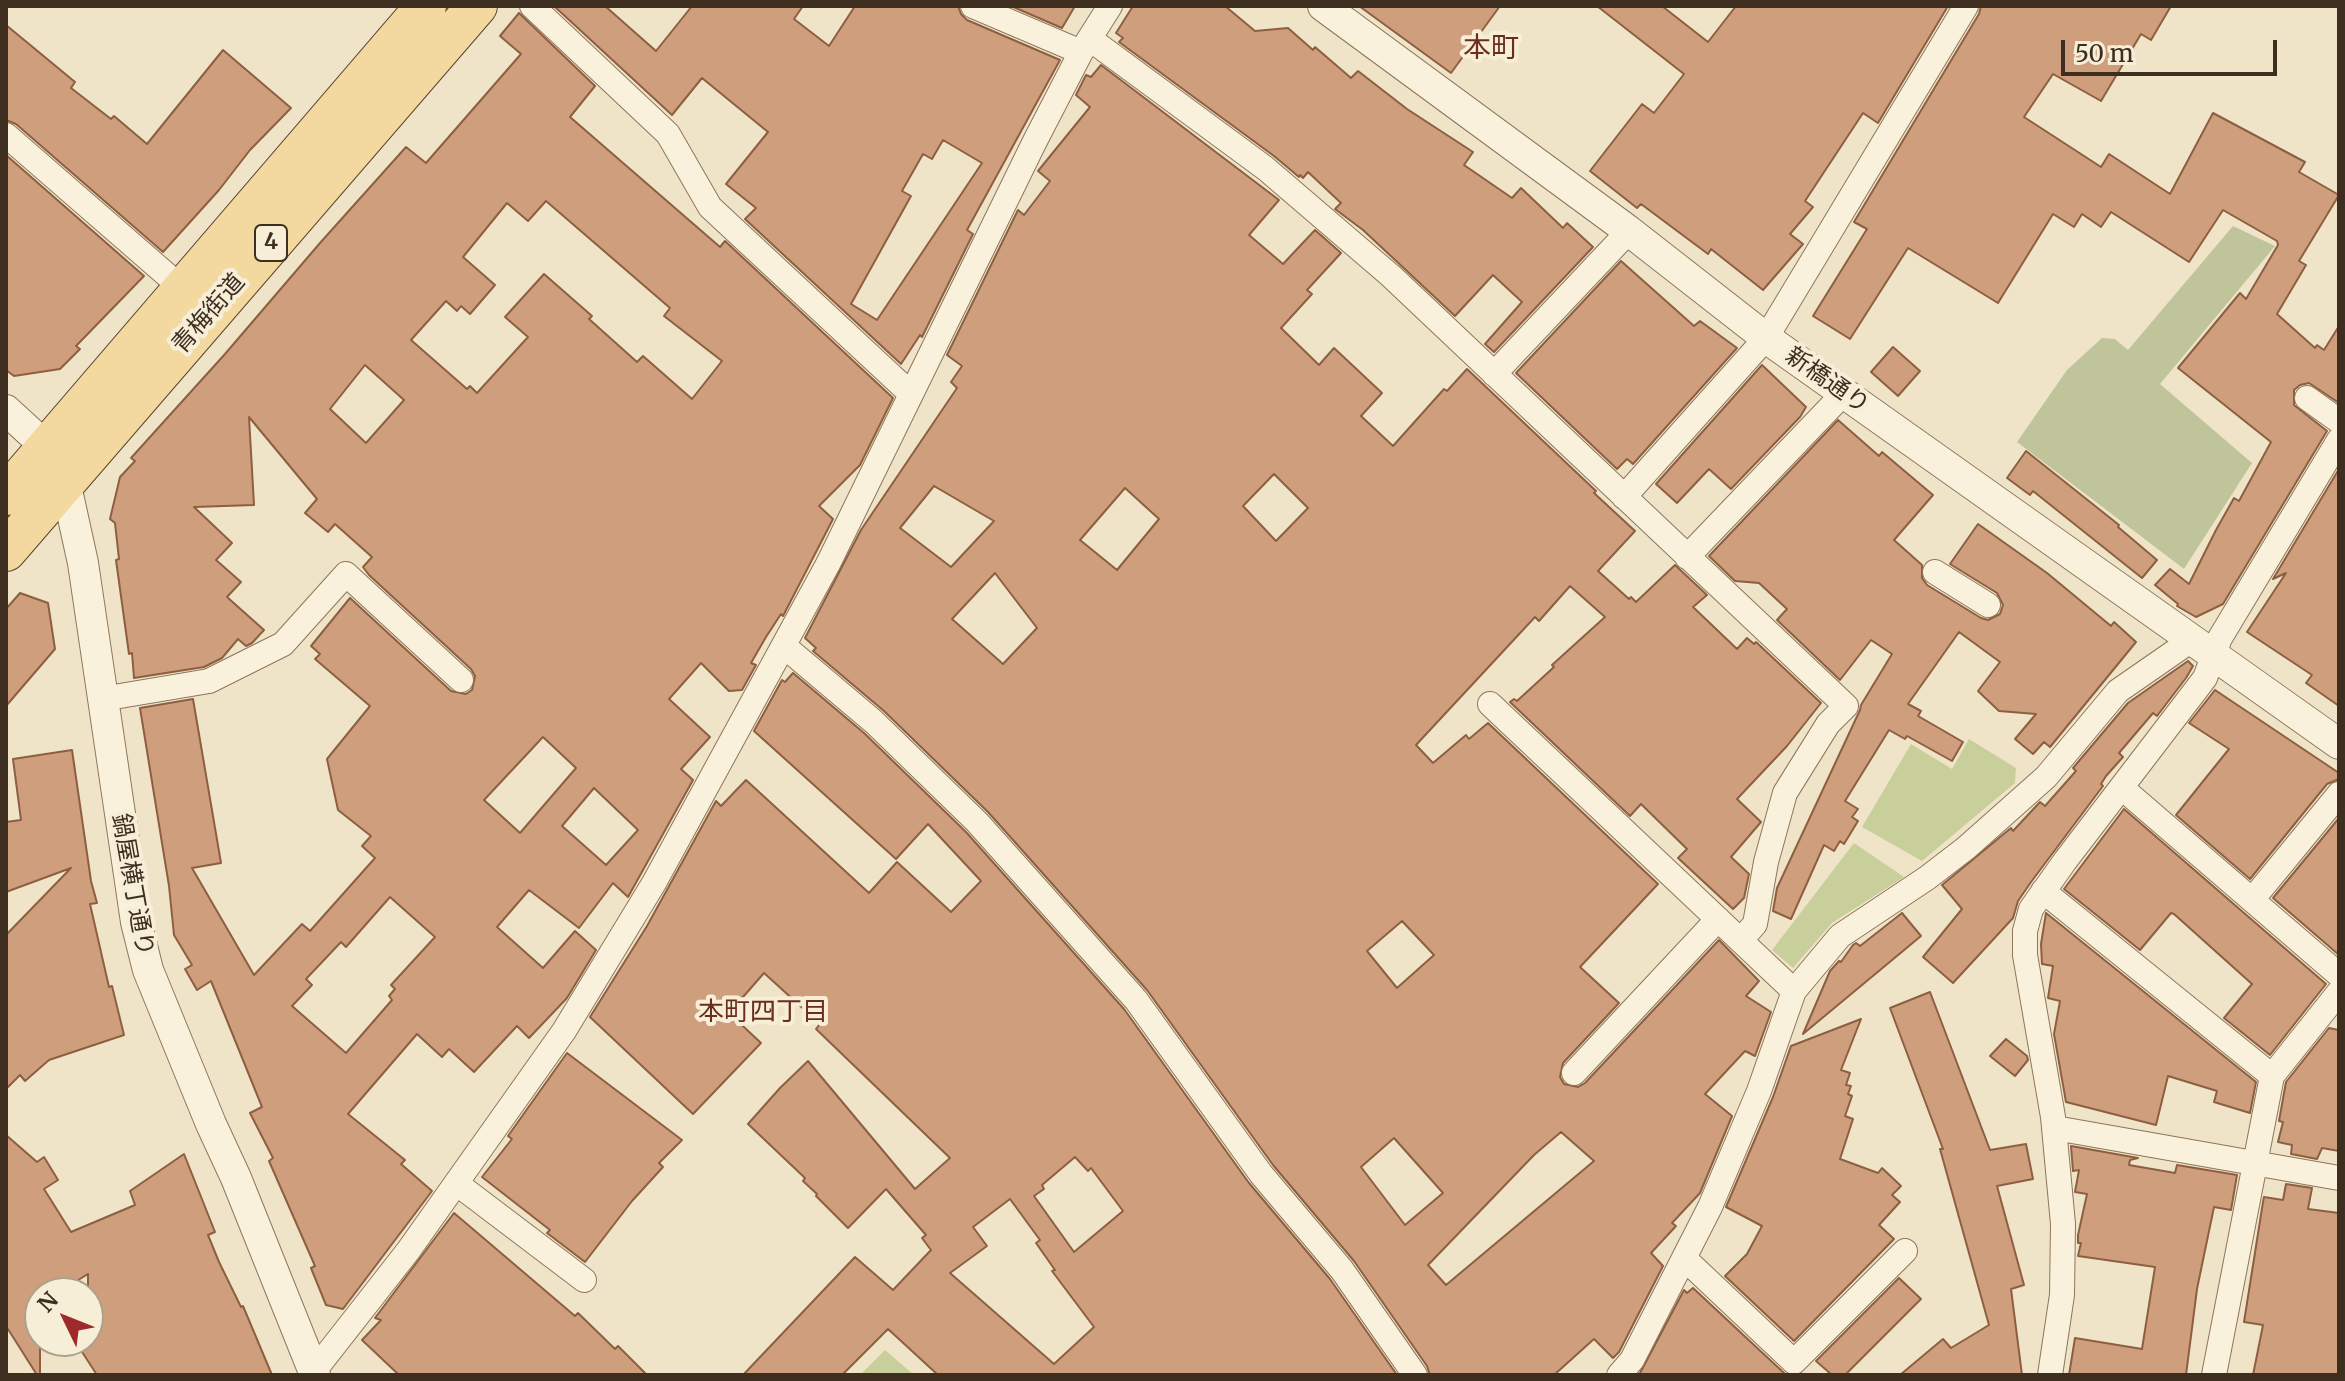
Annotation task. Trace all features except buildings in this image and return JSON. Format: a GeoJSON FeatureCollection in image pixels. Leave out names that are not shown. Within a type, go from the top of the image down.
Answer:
{"type":"FeatureCollection","features":[{"type":"Feature","properties":{"kind":"main road","name":"青梅街道"},"geometry":{"type":"LineString","coordinates":[[6,551],[57,464],[183,289],[426,6]]}},
{"type":"Feature","properties":{"kind":"main road","name":"青梅街道"},"geometry":{"type":"LineString","coordinates":[[6,495],[57,464],[477,6]]}},
{"type":"Feature","properties":{"kind":"street"},"geometry":{"type":"LineString","coordinates":[[532,6],[668,134],[710,207],[911,394]]}},
{"type":"Feature","properties":{"kind":"street"},"geometry":{"type":"LineString","coordinates":[[973,6],[1086,45],[1265,168],[1391,276],[1846,706],[1828,724],[1785,793],[1766,862],[1755,924],[1741,940]]}},
{"type":"Feature","properties":{"kind":"street"},"geometry":{"type":"LineString","coordinates":[[313,1374],[408,1251],[564,1031],[654,883],[828,564],[1086,45],[1110,6]]}},
{"type":"Feature","properties":{"kind":"street","name":"新橋通り"},"geometry":{"type":"LineString","coordinates":[[1323,6],[1629,231],[1766,338],[2339,744]]}},
{"type":"Feature","properties":{"kind":"street"},"geometry":{"type":"LineString","coordinates":[[1624,497],[1766,338],[1966,6]]}},
{"type":"Feature","properties":{"kind":"street"},"geometry":{"type":"LineString","coordinates":[[6,135],[183,289]]}},
{"type":"Feature","properties":{"kind":"street"},"geometry":{"type":"LineString","coordinates":[[1494,374],[1629,231]]}},
{"type":"Feature","properties":{"kind":"street"},"geometry":{"type":"LineString","coordinates":[[1687,557],[1844,393]]}},
{"type":"Feature","properties":{"kind":"street"},"geometry":{"type":"LineString","coordinates":[[2307,398],[2339,421]]}},
{"type":"Feature","properties":{"kind":"street"},"geometry":{"type":"LineString","coordinates":[[6,410],[57,464]]}},
{"type":"Feature","properties":{"kind":"street"},"geometry":{"type":"LineString","coordinates":[[1619,1375],[1632,1360],[1710,1207],[1759,1091],[1794,991],[1840,936],[1966,848],[2046,777],[2118,691],[2220,638],[2339,440]]}},
{"type":"Feature","properties":{"kind":"street","name":"鍋屋横丁通り"},"geometry":{"type":"LineString","coordinates":[[57,464],[83,563],[136,922],[148,970],[242,1192],[313,1374]]}},
{"type":"Feature","properties":{"kind":"street"},"geometry":{"type":"LineString","coordinates":[[1935,572],[1988,605]]}},
{"type":"Feature","properties":{"kind":"street"},"geometry":{"type":"LineString","coordinates":[[102,699],[209,681],[283,644],[346,574],[461,680]]}},
{"type":"Feature","properties":{"kind":"street"},"geometry":{"type":"LineString","coordinates":[[784,646],[874,722],[977,822],[1136,1000],[1261,1174],[1342,1270],[1415,1375]]}},
{"type":"Feature","properties":{"kind":"street"},"geometry":{"type":"LineString","coordinates":[[2050,1375],[2062,1295],[2063,1224],[2055,1128],[2025,955],[2025,931],[2031,909],[2043,891],[2205,678],[2204,647]]}},
{"type":"Feature","properties":{"kind":"street"},"geometry":{"type":"LineString","coordinates":[[1490,704],[1794,991]]}},
{"type":"Feature","properties":{"kind":"street"},"geometry":{"type":"LineString","coordinates":[[2122,788],[2339,975]]}},
{"type":"Feature","properties":{"kind":"street"},"geometry":{"type":"LineString","coordinates":[[2252,900],[2339,794]]}},
{"type":"Feature","properties":{"kind":"street"},"geometry":{"type":"LineString","coordinates":[[2043,891],[2272,1076]]}},
{"type":"Feature","properties":{"kind":"street"},"geometry":{"type":"LineString","coordinates":[[1574,1073],[1718,919]]}},
{"type":"Feature","properties":{"kind":"street"},"geometry":{"type":"LineString","coordinates":[[2214,1375],[2272,1076],[2339,992]]}},
{"type":"Feature","properties":{"kind":"street"},"geometry":{"type":"LineString","coordinates":[[2055,1128],[2339,1178]]}},
{"type":"Feature","properties":{"kind":"street"},"geometry":{"type":"LineString","coordinates":[[456,1183],[584,1280]]}},
{"type":"Feature","properties":{"kind":"street"},"geometry":{"type":"LineString","coordinates":[[1685,1259],[1794,1362],[1905,1251]]}},
{"type":"Feature","properties":{"kind":"green space"},"geometry":{"type":"Polygon","coordinates":[[[2233,226],[2275,246],[2160,384],[2252,463],[2184,569],[2017,442],[2067,370],[2102,338],[2115,339],[2128,350],[2233,226]]]}},
{"type":"Feature","properties":{"kind":"green space"},"geometry":{"type":"Polygon","coordinates":[[[1969,739],[2016,768],[2015,783],[1922,861],[1862,827],[1911,744],[1952,769],[1969,739]]]}},
{"type":"Feature","properties":{"kind":"green space"},"geometry":{"type":"Polygon","coordinates":[[[1854,843],[1904,877],[1832,923],[1793,968],[1772,950],[1854,843]]]}},
{"type":"Feature","properties":{"kind":"green space"},"geometry":{"type":"Polygon","coordinates":[[[885,1350],[914,1375],[860,1375],[885,1350]]]}},
{"type":"Feature","properties":{"kind":"district","name":"本町"},"geometry":{"type":"Point","coordinates":[1491,49]}},
{"type":"Feature","properties":{"kind":"district","name":"本町四丁目"},"geometry":{"type":"Point","coordinates":[763,1013]}}]}
